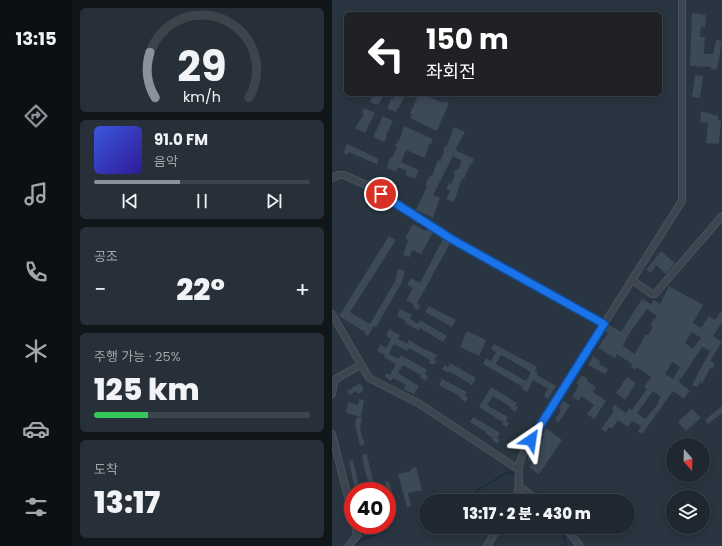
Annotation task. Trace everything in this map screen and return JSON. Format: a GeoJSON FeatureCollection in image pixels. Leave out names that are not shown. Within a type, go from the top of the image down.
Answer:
{"type":"FeatureCollection","features":[{"type":"Feature","properties":{"kind":"street"},"geometry":{"type":"LineString","coordinates":[[517,494],[520,487],[518,469],[522,456],[683,199],[682,0]]}},
{"type":"Feature","properties":{"kind":"street"},"geometry":{"type":"LineString","coordinates":[[332,178],[339,174],[344,175],[371,187],[453,240],[604,324]]}},
{"type":"Feature","properties":{"kind":"street"},"geometry":{"type":"LineString","coordinates":[[632,280],[654,294],[722,216]]}},
{"type":"Feature","properties":{"kind":"street"},"geometry":{"type":"LineString","coordinates":[[332,314],[360,365],[369,378],[418,403],[518,469]]}},
{"type":"Feature","properties":{"kind":"street"},"geometry":{"type":"LineString","coordinates":[[332,394],[336,379],[360,365]]}},
{"type":"Feature","properties":{"kind":"street"},"geometry":{"type":"LineString","coordinates":[[332,434],[344,482]]}},
{"type":"Feature","properties":{"kind":"street"},"geometry":{"type":"LineString","coordinates":[[520,487],[530,494]]}},
{"type":"Feature","properties":{"kind":"street"},"geometry":{"type":"LineString","coordinates":[[349,546],[357,536],[357,534]]}},
{"type":"Feature","properties":{"kind":"street"},"geometry":{"type":"LineString","coordinates":[[487,546],[494,534]]}},
{"type":"Feature","properties":{"kind":"street"},"geometry":{"type":"LineString","coordinates":[[571,534],[580,546]]}},
{"type":"Feature","properties":{"kind":"building"},"geometry":{"type":"Polygon","coordinates":[[[692,13],[706,15],[705,28],[701,27],[700,37],[705,37],[704,54],[713,54],[716,40],[722,41],[717,70],[711,69],[711,67],[690,66],[692,13]]]}},
{"type":"Feature","properties":{"kind":"building"},"geometry":{"type":"Polygon","coordinates":[[[695,75],[703,76],[700,98],[692,97],[695,75]]]}},
{"type":"Feature","properties":{"kind":"building"},"geometry":{"type":"Polygon","coordinates":[[[373,96],[383,96],[378,105],[370,102],[373,96]]]}},
{"type":"Feature","properties":{"kind":"building"},"geometry":{"type":"Polygon","coordinates":[[[395,96],[404,96],[396,112],[388,109],[391,99],[393,99],[395,96]]]}},
{"type":"Feature","properties":{"kind":"building"},"geometry":{"type":"Polygon","coordinates":[[[417,96],[427,96],[443,103],[444,101],[449,103],[437,131],[410,118],[412,114],[410,113],[417,99],[417,96]]]}},
{"type":"Feature","properties":{"kind":"building"},"geometry":{"type":"Polygon","coordinates":[[[364,108],[375,113],[365,133],[355,128],[364,114],[362,113],[364,108]]]}},
{"type":"Feature","properties":{"kind":"building"},"geometry":{"type":"Polygon","coordinates":[[[701,111],[718,116],[718,120],[721,120],[719,144],[706,143],[708,123],[700,122],[701,111]]]}},
{"type":"Feature","properties":{"kind":"building"},"geometry":{"type":"Polygon","coordinates":[[[383,116],[393,121],[384,142],[373,137],[383,116]]]}},
{"type":"Feature","properties":{"kind":"building"},"geometry":{"type":"Polygon","coordinates":[[[404,126],[433,139],[431,144],[429,144],[425,158],[406,150],[401,162],[419,170],[415,179],[405,175],[407,171],[398,167],[396,172],[387,168],[390,157],[392,158],[397,147],[395,146],[398,140],[399,141],[404,126]]]}},
{"type":"Feature","properties":{"kind":"building"},"geometry":{"type":"Polygon","coordinates":[[[454,127],[465,132],[455,150],[474,159],[471,165],[470,164],[464,179],[462,178],[454,202],[446,199],[450,191],[446,189],[449,183],[451,184],[455,175],[453,174],[456,169],[458,170],[462,161],[453,156],[433,195],[440,198],[433,218],[416,210],[427,186],[425,185],[430,175],[432,176],[438,160],[440,161],[454,127]]]}},
{"type":"Feature","properties":{"kind":"building"},"geometry":{"type":"Polygon","coordinates":[[[347,144],[379,159],[377,164],[348,152],[347,155],[343,153],[347,144]]]}},
{"type":"Feature","properties":{"kind":"building"},"geometry":{"type":"Polygon","coordinates":[[[413,224],[426,231],[428,228],[433,232],[421,254],[412,250],[410,257],[403,255],[408,240],[405,238],[413,224]]]}},
{"type":"Feature","properties":{"kind":"building"},"geometry":{"type":"Polygon","coordinates":[[[389,236],[396,240],[350,312],[370,324],[395,281],[398,269],[405,271],[401,284],[376,327],[374,326],[368,336],[365,332],[339,316],[389,236]]]}},
{"type":"Feature","properties":{"kind":"building"},"geometry":{"type":"Polygon","coordinates":[[[443,239],[450,243],[417,304],[420,305],[418,310],[413,307],[414,305],[406,300],[413,288],[407,285],[411,278],[420,283],[443,239]]]}},
{"type":"Feature","properties":{"kind":"building"},"geometry":{"type":"Polygon","coordinates":[[[661,251],[675,263],[666,274],[656,265],[651,273],[646,270],[661,251]]]}},
{"type":"Feature","properties":{"kind":"building"},"geometry":{"type":"Polygon","coordinates":[[[669,286],[703,305],[693,323],[701,328],[709,316],[715,320],[722,310],[722,322],[713,336],[722,342],[710,361],[715,363],[712,369],[710,368],[702,384],[700,382],[697,387],[692,385],[710,351],[702,347],[681,379],[677,377],[680,380],[679,382],[690,391],[684,399],[673,391],[642,434],[638,431],[641,426],[632,421],[628,427],[618,420],[612,429],[609,427],[606,432],[601,429],[614,411],[612,409],[614,405],[626,413],[629,408],[632,410],[647,389],[644,387],[651,377],[637,367],[635,370],[631,367],[632,364],[617,354],[615,358],[598,348],[608,333],[605,332],[609,325],[621,332],[642,299],[651,304],[654,300],[660,304],[669,286]],[[647,309],[627,337],[623,346],[635,354],[646,334],[648,335],[653,327],[650,325],[657,316],[647,309]],[[692,332],[685,343],[693,349],[701,338],[692,332]],[[672,362],[665,374],[673,379],[680,367],[672,362]],[[653,391],[637,413],[645,419],[658,404],[657,403],[661,397],[653,391]]]}},
{"type":"Feature","properties":{"kind":"building"},"geometry":{"type":"Polygon","coordinates":[[[429,306],[456,320],[452,327],[425,312],[429,306]]]}},
{"type":"Feature","properties":{"kind":"building"},"geometry":{"type":"Polygon","coordinates":[[[400,309],[412,315],[410,319],[418,324],[420,320],[447,336],[443,342],[420,328],[419,331],[404,322],[405,320],[397,316],[400,309]]]}},
{"type":"Feature","properties":{"kind":"building"},"geometry":{"type":"Polygon","coordinates":[[[389,329],[400,335],[398,339],[407,344],[409,340],[425,350],[437,355],[434,360],[437,361],[434,365],[429,363],[430,360],[409,348],[407,351],[394,344],[389,354],[398,359],[401,355],[427,370],[425,374],[428,376],[426,381],[420,378],[421,375],[403,365],[398,373],[419,386],[414,394],[404,389],[406,385],[393,378],[391,381],[385,377],[387,373],[390,375],[396,364],[384,357],[385,355],[377,351],[380,344],[386,348],[391,339],[386,336],[389,329]]]}},
{"type":"Feature","properties":{"kind":"building"},"geometry":{"type":"Polygon","coordinates":[[[467,331],[486,340],[479,356],[460,347],[467,331]]]}},
{"type":"Feature","properties":{"kind":"building"},"geometry":{"type":"Polygon","coordinates":[[[494,344],[537,367],[535,371],[538,373],[537,375],[556,386],[548,399],[544,396],[548,389],[533,380],[527,392],[522,389],[523,387],[483,364],[486,358],[491,361],[496,352],[491,349],[494,344]],[[501,355],[496,364],[526,381],[531,372],[501,355]]]}},
{"type":"Feature","properties":{"kind":"building"},"geometry":{"type":"Polygon","coordinates":[[[593,356],[600,361],[599,364],[608,369],[605,374],[588,365],[593,356]]]}},
{"type":"Feature","properties":{"kind":"building"},"geometry":{"type":"Polygon","coordinates":[[[450,363],[476,378],[472,385],[449,371],[448,373],[442,369],[445,365],[448,367],[450,363]]]}},
{"type":"Feature","properties":{"kind":"building"},"geometry":{"type":"Polygon","coordinates":[[[582,375],[588,379],[587,381],[596,387],[593,392],[606,401],[594,419],[587,414],[594,405],[581,396],[579,401],[572,397],[579,385],[576,384],[582,375]]]}},
{"type":"Feature","properties":{"kind":"building"},"geometry":{"type":"Polygon","coordinates":[[[627,377],[636,383],[625,400],[616,393],[627,377]]]}},
{"type":"Feature","properties":{"kind":"building"},"geometry":{"type":"Polygon","coordinates":[[[442,379],[467,392],[465,396],[468,397],[466,402],[460,399],[461,397],[439,385],[442,379]]]}},
{"type":"Feature","properties":{"kind":"building"},"geometry":{"type":"Polygon","coordinates":[[[360,383],[364,390],[358,394],[356,391],[350,395],[347,391],[360,383]]]}},
{"type":"Feature","properties":{"kind":"building"},"geometry":{"type":"Polygon","coordinates":[[[491,387],[517,403],[515,406],[518,407],[515,412],[510,409],[511,407],[493,396],[487,405],[508,417],[506,421],[509,423],[507,427],[502,424],[503,422],[479,407],[491,387]]]}},
{"type":"Feature","properties":{"kind":"building"},"geometry":{"type":"Polygon","coordinates":[[[359,399],[364,400],[361,417],[346,413],[348,402],[358,405],[359,399]]]}},
{"type":"Feature","properties":{"kind":"building"},"geometry":{"type":"Polygon","coordinates":[[[563,401],[570,405],[559,422],[555,420],[561,410],[559,408],[563,401]]]}},
{"type":"Feature","properties":{"kind":"building"},"geometry":{"type":"Polygon","coordinates":[[[722,406],[722,413],[708,424],[705,420],[722,406]]]}},
{"type":"Feature","properties":{"kind":"building"},"geometry":{"type":"Polygon","coordinates":[[[692,409],[701,418],[686,431],[678,422],[692,409]]]}},
{"type":"Feature","properties":{"kind":"building"},"geometry":{"type":"Polygon","coordinates":[[[357,417],[362,418],[360,430],[365,444],[360,446],[355,424],[357,417]]]}},
{"type":"Feature","properties":{"kind":"building"},"geometry":{"type":"Polygon","coordinates":[[[473,417],[500,433],[497,438],[500,440],[498,444],[492,440],[493,438],[485,433],[486,432],[470,422],[473,417]]]}},
{"type":"Feature","properties":{"kind":"building"},"geometry":{"type":"Polygon","coordinates":[[[546,428],[562,440],[539,474],[529,467],[532,463],[528,460],[528,457],[531,452],[533,453],[544,436],[542,435],[546,428]]]}},
{"type":"Feature","properties":{"kind":"building"},"geometry":{"type":"Polygon","coordinates":[[[367,454],[374,482],[368,482],[362,455],[367,454]]]}},
{"type":"Feature","properties":{"kind":"building"},"geometry":{"type":"Polygon","coordinates":[[[353,460],[358,482],[353,482],[349,461],[353,460]]]}},
{"type":"Feature","properties":{"kind":"building"},"geometry":{"type":"Polygon","coordinates":[[[416,467],[422,490],[408,493],[411,506],[407,507],[398,474],[411,471],[411,469],[416,467]]]}},
{"type":"Feature","properties":{"kind":"waterway"},"geometry":{"type":"LineString","coordinates":[[476,491],[508,472],[515,475]]}},
{"type":"Feature","properties":{"kind":"waterway"},"geometry":{"type":"LineString","coordinates":[[355,546],[360,540],[376,534]]}},
{"type":"Feature","properties":{"kind":"waterway"},"geometry":{"type":"LineString","coordinates":[[563,534],[566,546]]}},
{"type":"Feature","properties":{"kind":"route"},"geometry":{"type":"LineString","coordinates":[[381,194],[453,240],[568,302],[604,324],[531,440]]}}]}
